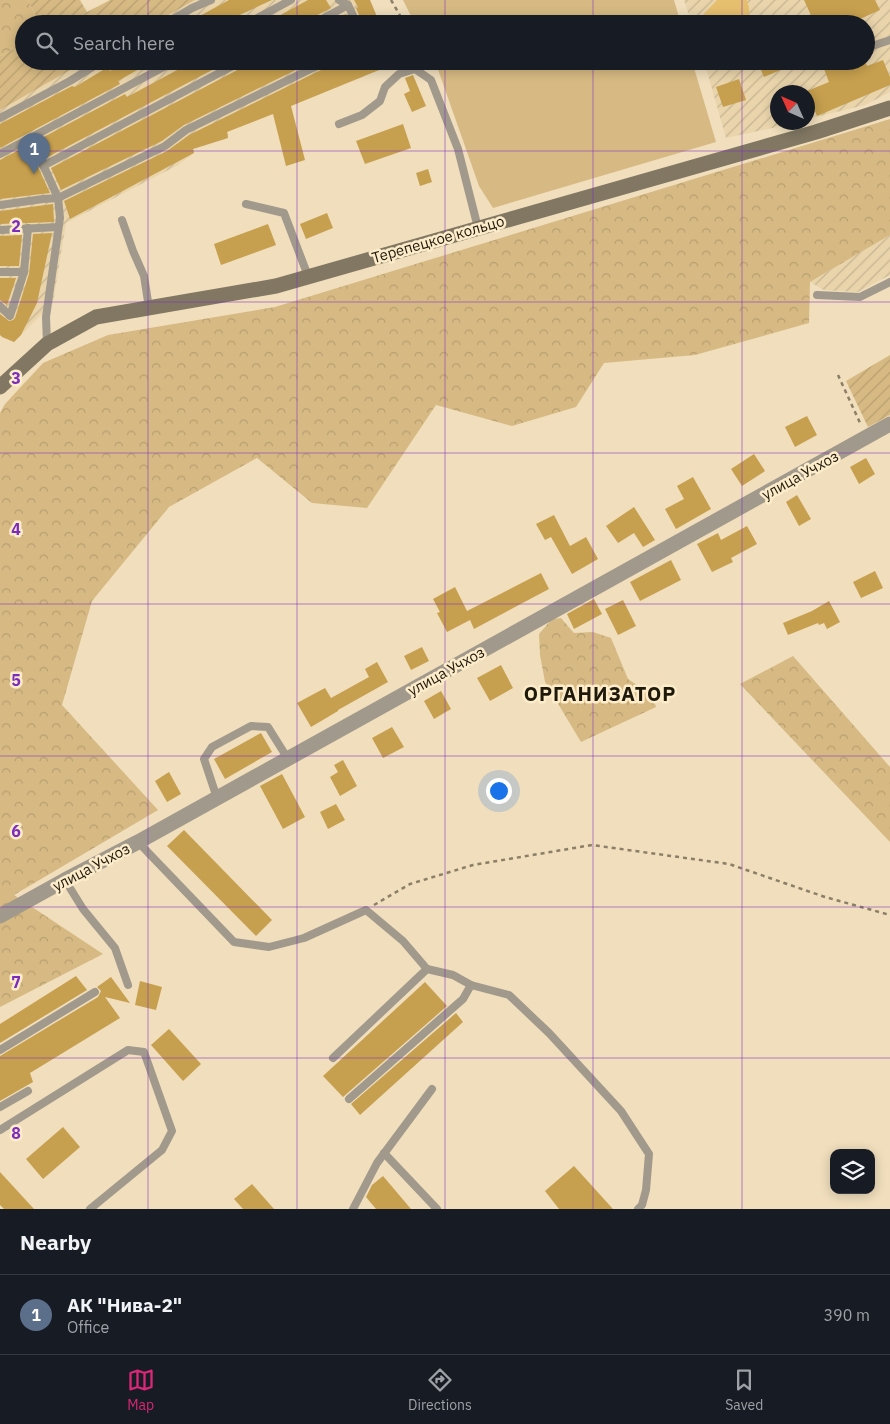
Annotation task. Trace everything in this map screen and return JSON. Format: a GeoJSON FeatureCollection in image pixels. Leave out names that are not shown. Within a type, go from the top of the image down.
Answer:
{"type":"FeatureCollection","features":[{"type":"Feature","properties":{"kind":"street","name":"Терепецкое кольцо"},"geometry":{"type":"LineString","coordinates":[[0,387],[47,344],[96,317],[276,286],[816,132],[890,108]]}},
{"type":"Feature","properties":{"kind":"street","name":"улица Учхоз"},"geometry":{"type":"LineString","coordinates":[[0,916],[138,842],[890,424]]}},
{"type":"Feature","properties":{"kind":"lane"},"geometry":{"type":"LineString","coordinates":[[180,15],[211,0]]}},
{"type":"Feature","properties":{"kind":"lane"},"geometry":{"type":"LineString","coordinates":[[263,15],[291,0]]}},
{"type":"Feature","properties":{"kind":"lane"},"geometry":{"type":"LineString","coordinates":[[339,0],[348,5],[353,15]]}},
{"type":"Feature","properties":{"kind":"lane"},"geometry":{"type":"LineString","coordinates":[[330,15],[348,5]]}},
{"type":"Feature","properties":{"kind":"lane"},"geometry":{"type":"LineString","coordinates":[[875,45],[890,40]]}},
{"type":"Feature","properties":{"kind":"lane"},"geometry":{"type":"LineString","coordinates":[[0,118],[88,70]]}},
{"type":"Feature","properties":{"kind":"lane"},"geometry":{"type":"LineString","coordinates":[[0,154],[158,70]]}},
{"type":"Feature","properties":{"kind":"lane"},"geometry":{"type":"LineString","coordinates":[[43,166],[225,70]]}},
{"type":"Feature","properties":{"kind":"lane"},"geometry":{"type":"LineString","coordinates":[[0,205],[58,198],[164,146],[186,130],[309,70]]}},
{"type":"Feature","properties":{"kind":"lane"},"geometry":{"type":"LineString","coordinates":[[339,124],[362,115],[380,101],[385,87],[399,74],[412,70]]}},
{"type":"Feature","properties":{"kind":"lane"},"geometry":{"type":"LineString","coordinates":[[416,70],[431,80],[458,149],[478,228]]}},
{"type":"Feature","properties":{"kind":"lane"},"geometry":{"type":"LineString","coordinates":[[31,138],[58,198],[58,227],[46,317],[47,344]]}},
{"type":"Feature","properties":{"kind":"lane"},"geometry":{"type":"LineString","coordinates":[[246,204],[284,214],[308,276]]}},
{"type":"Feature","properties":{"kind":"lane"},"geometry":{"type":"LineString","coordinates":[[122,220],[132,251],[144,276],[149,308]]}},
{"type":"Feature","properties":{"kind":"lane"},"geometry":{"type":"LineString","coordinates":[[0,230],[58,227]]}},
{"type":"Feature","properties":{"kind":"lane"},"geometry":{"type":"LineString","coordinates":[[0,306],[10,316],[24,272],[28,228]]}},
{"type":"Feature","properties":{"kind":"lane"},"geometry":{"type":"LineString","coordinates":[[0,272],[24,272]]}},
{"type":"Feature","properties":{"kind":"lane"},"geometry":{"type":"LineString","coordinates":[[816,295],[860,298],[890,282]]}},
{"type":"Feature","properties":{"kind":"lane"},"geometry":{"type":"LineString","coordinates":[[217,798],[204,759],[212,747],[251,726],[268,727],[288,759]]}},
{"type":"Feature","properties":{"kind":"lane"},"geometry":{"type":"LineString","coordinates":[[138,842],[234,942],[269,947],[304,938],[366,910],[403,941],[427,969],[453,976],[470,986],[509,995],[549,1033],[621,1111],[649,1154],[646,1190],[642,1205],[638,1209]]}},
{"type":"Feature","properties":{"kind":"lane"},"geometry":{"type":"LineString","coordinates":[[64,880],[83,909],[115,948],[128,985]]}},
{"type":"Feature","properties":{"kind":"lane"},"geometry":{"type":"LineString","coordinates":[[332,1058],[427,969]]}},
{"type":"Feature","properties":{"kind":"lane"},"geometry":{"type":"LineString","coordinates":[[349,1099],[463,999],[470,986]]}},
{"type":"Feature","properties":{"kind":"lane"},"geometry":{"type":"LineString","coordinates":[[0,1050],[95,992]]}},
{"type":"Feature","properties":{"kind":"lane"},"geometry":{"type":"LineString","coordinates":[[0,1130],[128,1050],[144,1052],[172,1131],[162,1150],[90,1209]]}},
{"type":"Feature","properties":{"kind":"lane"},"geometry":{"type":"LineString","coordinates":[[355,1208],[365,1183],[384,1153],[432,1089]]}},
{"type":"Feature","properties":{"kind":"lane"},"geometry":{"type":"LineString","coordinates":[[0,1108],[28,1091]]}},
{"type":"Feature","properties":{"kind":"lane"},"geometry":{"type":"LineString","coordinates":[[384,1153],[437,1209]]}},
{"type":"Feature","properties":{"kind":"path"},"geometry":{"type":"LineString","coordinates":[[391,0],[400,15]]}},
{"type":"Feature","properties":{"kind":"path"},"geometry":{"type":"LineString","coordinates":[[838,375],[867,438]]}},
{"type":"Feature","properties":{"kind":"path"},"geometry":{"type":"LineString","coordinates":[[366,910],[410,884],[473,865],[592,845],[729,864],[825,897],[890,915]]}},
{"type":"Feature","properties":{"kind":"shaded area"},"geometry":{"type":"Polygon","coordinates":[[[195,0],[370,0],[376,15],[168,15],[195,0]]]}},
{"type":"Feature","properties":{"kind":"shaded area"},"geometry":{"type":"Polygon","coordinates":[[[684,0],[890,0],[890,92],[865,105],[815,117],[815,85],[770,85],[770,128],[726,138],[707,70],[875,70],[875,15],[689,15],[684,0]]]}},
{"type":"Feature","properties":{"kind":"shaded area"},"geometry":{"type":"Polygon","coordinates":[[[717,0],[747,0],[749,8],[749,15],[703,15],[717,0]]]}},
{"type":"Feature","properties":{"kind":"shaded area"},"geometry":{"type":"Polygon","coordinates":[[[70,70],[380,70],[228,131],[228,138],[193,149],[194,153],[178,165],[66,223],[53,303],[14,342],[0,335],[0,110],[70,70]]]}},
{"type":"Feature","properties":{"kind":"shaded area"},"geometry":{"type":"Polygon","coordinates":[[[890,235],[890,275],[858,292],[824,290],[810,282],[890,235]]]}},
{"type":"Feature","properties":{"kind":"green space"},"geometry":{"type":"Polygon","coordinates":[[[0,0],[28,0],[35,15],[15,15],[15,48],[0,56],[0,0]]]}},
{"type":"Feature","properties":{"kind":"green space"},"geometry":{"type":"Polygon","coordinates":[[[28,0],[80,0],[87,12],[110,0],[195,0],[168,15],[35,15],[28,0]]]}},
{"type":"Feature","properties":{"kind":"green space"},"geometry":{"type":"Polygon","coordinates":[[[403,0],[674,0],[678,15],[410,15],[403,0]]]}},
{"type":"Feature","properties":{"kind":"green space"},"geometry":{"type":"Polygon","coordinates":[[[15,48],[15,70],[70,70],[0,110],[0,56],[15,48]]]}},
{"type":"Feature","properties":{"kind":"green space"},"geometry":{"type":"Polygon","coordinates":[[[438,70],[695,70],[716,142],[493,208],[479,186],[438,70]]]}},
{"type":"Feature","properties":{"kind":"green space"},"geometry":{"type":"Polygon","coordinates":[[[890,119],[890,235],[810,282],[809,323],[695,355],[604,363],[576,407],[512,426],[436,405],[367,508],[312,503],[257,458],[169,507],[92,601],[62,705],[158,810],[14,895],[103,954],[0,1007],[0,413],[5,404],[43,363],[108,335],[275,307],[890,119]]]}},
{"type":"Feature","properties":{"kind":"green space"},"geometry":{"type":"Polygon","coordinates":[[[890,355],[890,415],[868,427],[846,381],[890,355]]]}},
{"type":"Feature","properties":{"kind":"green space"},"geometry":{"type":"Polygon","coordinates":[[[561,618],[574,633],[593,632],[611,638],[628,679],[653,696],[656,707],[581,742],[545,682],[540,655],[539,634],[552,619],[561,618]]]}},
{"type":"Feature","properties":{"kind":"green space"},"geometry":{"type":"Polygon","coordinates":[[[793,656],[890,767],[890,842],[740,684],[793,656]]]}},
{"type":"Feature","properties":{"kind":"building"},"geometry":{"type":"Polygon","coordinates":[[[229,0],[272,0],[240,15],[202,15],[229,0]]]}},
{"type":"Feature","properties":{"kind":"building"},"geometry":{"type":"Polygon","coordinates":[[[308,0],[326,0],[331,8],[318,15],[280,15],[308,0]]]}},
{"type":"Feature","properties":{"kind":"building"},"geometry":{"type":"Polygon","coordinates":[[[354,0],[370,0],[376,15],[359,15],[356,8],[358,7],[354,0]]]}},
{"type":"Feature","properties":{"kind":"building"},"geometry":{"type":"Polygon","coordinates":[[[804,0],[875,0],[880,10],[869,15],[811,15],[804,0]]]}},
{"type":"Feature","properties":{"kind":"building"},"geometry":{"type":"Polygon","coordinates":[[[883,60],[890,77],[890,85],[817,116],[815,111],[815,88],[829,82],[824,70],[875,70],[875,63],[883,60]]]}},
{"type":"Feature","properties":{"kind":"building"},"geometry":{"type":"Polygon","coordinates":[[[103,70],[137,70],[118,81],[120,84],[0,148],[0,124],[72,86],[75,87],[103,70]]]}},
{"type":"Feature","properties":{"kind":"building"},"geometry":{"type":"Polygon","coordinates":[[[177,70],[212,70],[46,158],[38,140],[125,94],[127,97],[177,70]]]}},
{"type":"Feature","properties":{"kind":"building"},"geometry":{"type":"Polygon","coordinates":[[[237,70],[296,70],[184,125],[162,141],[61,190],[51,168],[237,70]]]}},
{"type":"Feature","properties":{"kind":"building"},"geometry":{"type":"Polygon","coordinates":[[[321,70],[379,70],[291,106],[305,160],[286,166],[273,114],[227,132],[228,138],[193,149],[194,153],[70,219],[64,201],[167,151],[189,135],[321,70]]]}},
{"type":"Feature","properties":{"kind":"building"},"geometry":{"type":"Polygon","coordinates":[[[761,70],[781,70],[764,77],[761,70]]]}},
{"type":"Feature","properties":{"kind":"building"},"geometry":{"type":"Polygon","coordinates":[[[413,75],[426,106],[412,112],[404,94],[410,91],[405,78],[413,75]]]}},
{"type":"Feature","properties":{"kind":"building"},"geometry":{"type":"Polygon","coordinates":[[[739,79],[746,100],[723,107],[716,87],[739,79]]]}},
{"type":"Feature","properties":{"kind":"building"},"geometry":{"type":"Polygon","coordinates":[[[403,124],[411,148],[365,164],[356,141],[403,124]]]}},
{"type":"Feature","properties":{"kind":"building"},"geometry":{"type":"Polygon","coordinates":[[[28,145],[50,193],[0,199],[0,160],[28,145]]]}},
{"type":"Feature","properties":{"kind":"building"},"geometry":{"type":"Polygon","coordinates":[[[428,169],[432,182],[420,186],[416,173],[428,169]]]}},
{"type":"Feature","properties":{"kind":"building"},"geometry":{"type":"Polygon","coordinates":[[[53,204],[54,222],[0,224],[0,211],[53,204]]]}},
{"type":"Feature","properties":{"kind":"building"},"geometry":{"type":"Polygon","coordinates":[[[327,213],[333,228],[306,239],[300,224],[327,213]]]}},
{"type":"Feature","properties":{"kind":"building"},"geometry":{"type":"Polygon","coordinates":[[[268,224],[276,245],[221,265],[214,244],[268,224]]]}},
{"type":"Feature","properties":{"kind":"building"},"geometry":{"type":"Polygon","coordinates":[[[52,233],[37,303],[21,335],[14,342],[0,335],[0,314],[9,321],[15,318],[29,274],[33,234],[52,233]]]}},
{"type":"Feature","properties":{"kind":"building"},"geometry":{"type":"Polygon","coordinates":[[[22,235],[19,266],[0,266],[0,236],[22,235]]]}},
{"type":"Feature","properties":{"kind":"building"},"geometry":{"type":"Polygon","coordinates":[[[0,278],[16,278],[7,305],[0,300],[0,278]]]}},
{"type":"Feature","properties":{"kind":"building"},"geometry":{"type":"Polygon","coordinates":[[[807,416],[817,435],[795,447],[785,427],[807,416]]]}},
{"type":"Feature","properties":{"kind":"building"},"geometry":{"type":"Polygon","coordinates":[[[754,454],[765,471],[742,486],[731,469],[754,454]]]}},
{"type":"Feature","properties":{"kind":"building"},"geometry":{"type":"Polygon","coordinates":[[[866,458],[875,474],[859,484],[850,467],[866,458]]]}},
{"type":"Feature","properties":{"kind":"building"},"geometry":{"type":"Polygon","coordinates":[[[693,477],[711,509],[676,529],[665,509],[684,499],[677,486],[693,477]]]}},
{"type":"Feature","properties":{"kind":"building"},"geometry":{"type":"Polygon","coordinates":[[[797,495],[811,519],[799,526],[786,502],[797,495]]]}},
{"type":"Feature","properties":{"kind":"building"},"geometry":{"type":"Polygon","coordinates":[[[634,507],[655,540],[643,547],[634,533],[618,543],[606,526],[634,507]]]}},
{"type":"Feature","properties":{"kind":"building"},"geometry":{"type":"Polygon","coordinates":[[[554,515],[570,546],[586,537],[598,559],[572,574],[551,537],[545,540],[536,524],[554,515]]]}},
{"type":"Feature","properties":{"kind":"building"},"geometry":{"type":"Polygon","coordinates":[[[747,526],[757,544],[731,558],[733,562],[712,572],[697,544],[718,533],[721,540],[747,526]]]}},
{"type":"Feature","properties":{"kind":"building"},"geometry":{"type":"Polygon","coordinates":[[[671,560],[681,580],[640,601],[630,582],[671,560]]]}},
{"type":"Feature","properties":{"kind":"building"},"geometry":{"type":"Polygon","coordinates":[[[875,571],[883,588],[861,598],[853,582],[875,571]]]}},
{"type":"Feature","properties":{"kind":"building"},"geometry":{"type":"Polygon","coordinates":[[[541,573],[549,589],[474,629],[470,620],[447,632],[437,613],[440,612],[433,599],[455,587],[467,611],[541,573]]]}},
{"type":"Feature","properties":{"kind":"building"},"geometry":{"type":"Polygon","coordinates":[[[594,599],[602,614],[574,629],[567,614],[594,599]]]}},
{"type":"Feature","properties":{"kind":"building"},"geometry":{"type":"Polygon","coordinates":[[[623,600],[636,626],[618,635],[605,609],[623,600]]]}},
{"type":"Feature","properties":{"kind":"building"},"geometry":{"type":"Polygon","coordinates":[[[829,601],[840,622],[827,629],[824,623],[819,625],[818,623],[788,635],[783,623],[812,611],[829,601]]]}},
{"type":"Feature","properties":{"kind":"building"},"geometry":{"type":"Polygon","coordinates":[[[422,647],[429,661],[411,670],[404,656],[422,647]]]}},
{"type":"Feature","properties":{"kind":"building"},"geometry":{"type":"Polygon","coordinates":[[[377,662],[388,682],[311,727],[297,703],[325,688],[331,698],[369,677],[365,669],[377,662]]]}},
{"type":"Feature","properties":{"kind":"building"},"geometry":{"type":"Polygon","coordinates":[[[501,665],[513,688],[490,701],[477,678],[501,665]]]}},
{"type":"Feature","properties":{"kind":"building"},"geometry":{"type":"Polygon","coordinates":[[[441,691],[451,709],[434,719],[424,701],[441,691]]]}},
{"type":"Feature","properties":{"kind":"building"},"geometry":{"type":"Polygon","coordinates":[[[392,727],[404,747],[383,758],[372,738],[392,727]]]}},
{"type":"Feature","properties":{"kind":"building"},"geometry":{"type":"Polygon","coordinates":[[[261,733],[272,752],[225,779],[214,759],[261,733]]]}},
{"type":"Feature","properties":{"kind":"building"},"geometry":{"type":"Polygon","coordinates":[[[343,760],[357,786],[340,796],[330,777],[338,772],[334,765],[343,760]]]}},
{"type":"Feature","properties":{"kind":"building"},"geometry":{"type":"Polygon","coordinates":[[[169,772],[181,794],[167,802],[155,781],[169,772]]]}},
{"type":"Feature","properties":{"kind":"building"},"geometry":{"type":"Polygon","coordinates":[[[282,774],[305,817],[283,829],[260,786],[282,774]]]}},
{"type":"Feature","properties":{"kind":"building"},"geometry":{"type":"Polygon","coordinates":[[[336,804],[345,820],[328,829],[320,812],[336,804]]]}},
{"type":"Feature","properties":{"kind":"building"},"geometry":{"type":"Polygon","coordinates":[[[184,830],[272,920],[256,936],[167,846],[184,830]]]}},
{"type":"Feature","properties":{"kind":"building"},"geometry":{"type":"Polygon","coordinates":[[[76,976],[87,990],[0,1043],[0,1024],[76,976]]]}},
{"type":"Feature","properties":{"kind":"building"},"geometry":{"type":"Polygon","coordinates":[[[111,977],[130,1003],[105,997],[120,1018],[30,1073],[33,1082],[0,1101],[0,1056],[98,997],[101,991],[97,987],[111,977]]]}},
{"type":"Feature","properties":{"kind":"building"},"geometry":{"type":"Polygon","coordinates":[[[140,981],[162,987],[156,1010],[135,1005],[140,981]]]}},
{"type":"Feature","properties":{"kind":"building"},"geometry":{"type":"Polygon","coordinates":[[[425,982],[447,1006],[343,1097],[323,1076],[425,982]]]}},
{"type":"Feature","properties":{"kind":"building"},"geometry":{"type":"Polygon","coordinates":[[[456,1013],[463,1022],[360,1115],[351,1104],[456,1013]]]}},
{"type":"Feature","properties":{"kind":"building"},"geometry":{"type":"Polygon","coordinates":[[[169,1029],[201,1064],[183,1081],[151,1045],[169,1029]]]}},
{"type":"Feature","properties":{"kind":"building"},"geometry":{"type":"Polygon","coordinates":[[[63,1127],[80,1147],[43,1179],[26,1159],[63,1127]]]}},
{"type":"Feature","properties":{"kind":"building"},"geometry":{"type":"Polygon","coordinates":[[[574,1166],[613,1209],[559,1209],[545,1191],[574,1166]]]}},
{"type":"Feature","properties":{"kind":"building"},"geometry":{"type":"Polygon","coordinates":[[[0,1172],[34,1209],[4,1209],[0,1205],[0,1172]]]}},
{"type":"Feature","properties":{"kind":"building"},"geometry":{"type":"Polygon","coordinates":[[[383,1176],[411,1209],[376,1209],[366,1197],[372,1185],[383,1176]]]}},
{"type":"Feature","properties":{"kind":"building"},"geometry":{"type":"Polygon","coordinates":[[[252,1184],[274,1209],[243,1209],[234,1199],[252,1184]]]}},
{"type":"Feature","properties":{"kind":"place","name":"АК \"Нива-2\""},"geometry":{"type":"Point","coordinates":[34,174]}},
{"type":"Feature","properties":{"kind":"district","name":"ОРГАНИЗАТОР"},"geometry":{"type":"Point","coordinates":[600,693]}}]}
